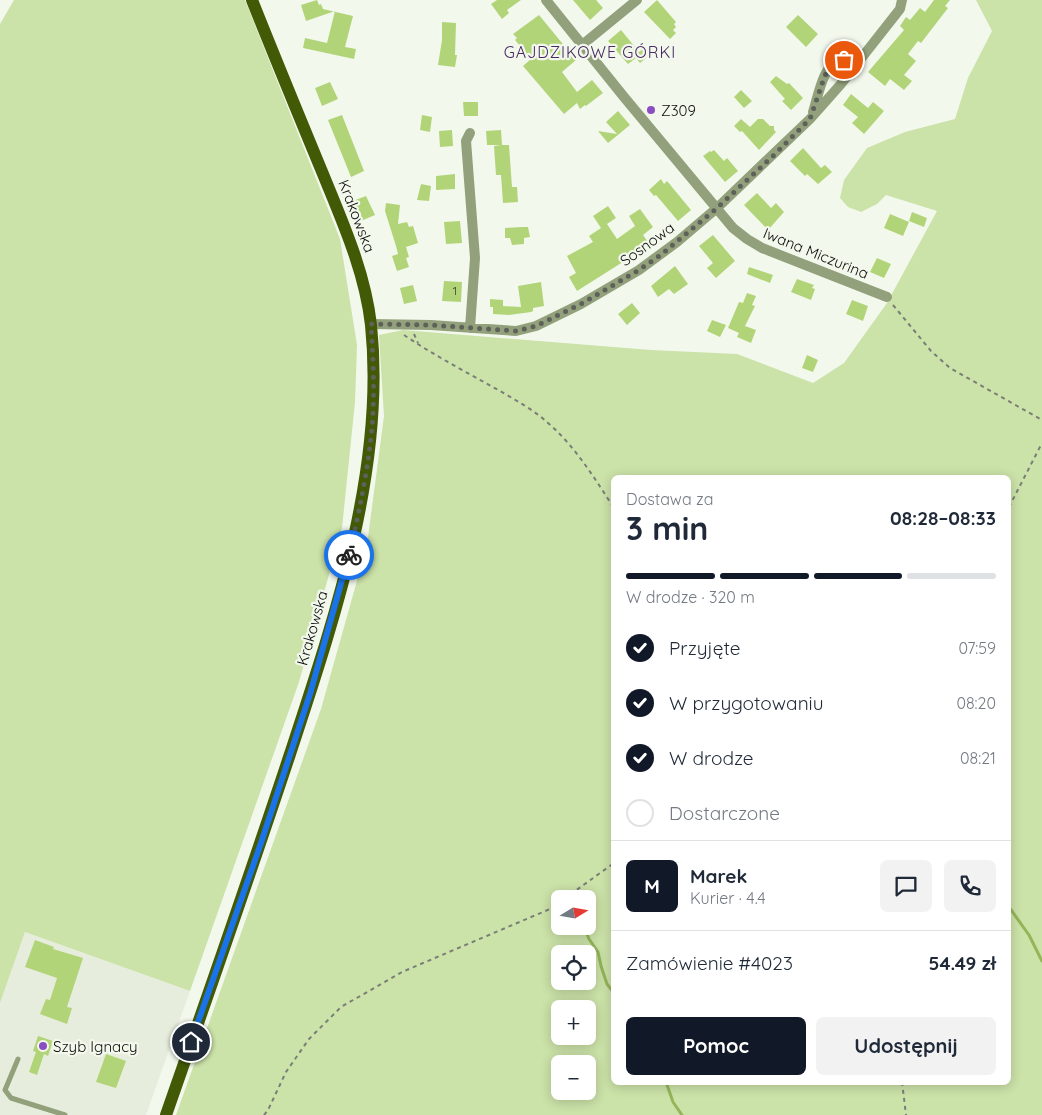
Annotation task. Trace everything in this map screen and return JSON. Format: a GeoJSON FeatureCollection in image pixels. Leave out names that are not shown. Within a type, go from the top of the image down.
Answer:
{"type":"FeatureCollection","features":[{"type":"Feature","properties":{"kind":"main road","name":"Krakowska"},"geometry":{"type":"LineString","coordinates":[[166,1115],[261,843],[310,694],[342,582],[361,502],[372,426],[374,390],[371,324],[362,279],[347,233],[252,0]]}},
{"type":"Feature","properties":{"kind":"street","name":"Iwana Miczurina"},"geometry":{"type":"LineString","coordinates":[[546,0],[733,228],[762,248],[887,297]]}},
{"type":"Feature","properties":{"kind":"street"},"geometry":{"type":"LineString","coordinates":[[582,45],[637,0]]}},
{"type":"Feature","properties":{"kind":"street","name":"Sosnowa"},"geometry":{"type":"LineString","coordinates":[[371,324],[431,325],[516,331],[536,326],[560,315],[639,270],[677,242],[717,208],[810,119],[854,68],[900,9],[902,0]]}},
{"type":"Feature","properties":{"kind":"street","name":"Sosnowa"},"geometry":{"type":"LineString","coordinates":[[810,119],[824,78],[832,63],[840,59],[854,68]]}},
{"type":"Feature","properties":{"kind":"street"},"geometry":{"type":"LineString","coordinates":[[470,133],[466,141],[475,258],[470,328]]}},
{"type":"Feature","properties":{"kind":"lane"},"geometry":{"type":"LineString","coordinates":[[18,1059],[5,1090],[11,1098],[65,1115]]}},
{"type":"Feature","properties":{"kind":"path"},"geometry":{"type":"LineString","coordinates":[[887,297],[931,351],[950,368],[1042,420]]}},
{"type":"Feature","properties":{"kind":"path"},"geometry":{"type":"LineString","coordinates":[[387,324],[430,352],[524,405],[547,421],[571,447],[611,504]]}},
{"type":"Feature","properties":{"kind":"path"},"geometry":{"type":"LineString","coordinates":[[1011,503],[1042,443]]}},
{"type":"Feature","properties":{"kind":"path"},"geometry":{"type":"LineString","coordinates":[[576,890],[611,865]]}},
{"type":"Feature","properties":{"kind":"path"},"geometry":{"type":"LineString","coordinates":[[264,1115],[286,1072],[309,1039],[341,1007],[402,972],[551,908]]}},
{"type":"Feature","properties":{"kind":"path"},"geometry":{"type":"LineString","coordinates":[[902,1085],[906,1115]]}},
{"type":"Feature","properties":{"kind":"shaded area","name":"Szyb Ignacy"},"geometry":{"type":"Polygon","coordinates":[[[25,932],[190,991],[146,1115],[0,1115],[0,1003],[25,932]]]}},
{"type":"Feature","properties":{"kind":"green space"},"geometry":{"type":"Polygon","coordinates":[[[14,0],[245,0],[340,239],[357,345],[355,402],[342,528],[299,682],[190,991],[25,932],[0,1003],[0,24],[14,0]]]}},
{"type":"Feature","properties":{"kind":"green space"},"geometry":{"type":"Polygon","coordinates":[[[976,0],[1042,0],[1042,1115],[176,1115],[321,709],[367,545],[384,416],[379,335],[403,330],[651,350],[737,354],[813,383],[844,363],[887,303],[937,211],[886,195],[877,204],[861,212],[848,207],[840,198],[844,180],[867,148],[905,132],[955,119],[968,78],[992,31],[976,0]]]}},
{"type":"Feature","properties":{"kind":"building"},"geometry":{"type":"Polygon","coordinates":[[[317,0],[323,9],[334,11],[306,21],[301,5],[317,0]]]}},
{"type":"Feature","properties":{"kind":"building"},"geometry":{"type":"Polygon","coordinates":[[[497,0],[521,0],[507,10],[509,13],[502,19],[491,4],[497,0]]]}},
{"type":"Feature","properties":{"kind":"building"},"geometry":{"type":"Polygon","coordinates":[[[573,0],[596,0],[603,8],[590,20],[573,0]]]}},
{"type":"Feature","properties":{"kind":"building"},"geometry":{"type":"Polygon","coordinates":[[[657,0],[676,22],[674,24],[676,27],[673,30],[676,33],[670,39],[644,12],[657,0]]]}},
{"type":"Feature","properties":{"kind":"building"},"geometry":{"type":"Polygon","coordinates":[[[934,0],[950,0],[945,6],[948,8],[921,43],[918,41],[908,54],[916,61],[904,75],[912,81],[904,90],[890,79],[885,86],[868,72],[904,30],[900,26],[906,17],[910,20],[920,8],[925,12],[934,0]]]}},
{"type":"Feature","properties":{"kind":"building"},"geometry":{"type":"Polygon","coordinates":[[[335,12],[353,16],[345,47],[356,49],[354,59],[303,48],[305,38],[327,43],[335,12]]]}},
{"type":"Feature","properties":{"kind":"building"},"geometry":{"type":"Polygon","coordinates":[[[539,15],[576,60],[562,72],[577,92],[592,80],[603,93],[580,109],[577,103],[564,114],[523,66],[531,59],[515,40],[517,38],[513,34],[539,15]]]}},
{"type":"Feature","properties":{"kind":"building"},"geometry":{"type":"Polygon","coordinates":[[[798,15],[818,34],[806,47],[786,27],[798,15]]]}},
{"type":"Feature","properties":{"kind":"building"},"geometry":{"type":"Polygon","coordinates":[[[442,22],[456,23],[455,55],[457,55],[455,67],[438,65],[442,40],[442,22]]]}},
{"type":"Feature","properties":{"kind":"building"},"geometry":{"type":"Polygon","coordinates":[[[621,30],[639,52],[644,48],[650,55],[640,63],[636,58],[628,64],[608,41],[621,30]]]}},
{"type":"Feature","properties":{"kind":"building"},"geometry":{"type":"Polygon","coordinates":[[[776,76],[787,84],[789,83],[803,98],[791,110],[782,101],[785,99],[770,82],[776,76]]]}},
{"type":"Feature","properties":{"kind":"building"},"geometry":{"type":"Polygon","coordinates":[[[330,82],[338,99],[322,106],[315,88],[330,82]]]}},
{"type":"Feature","properties":{"kind":"building"},"geometry":{"type":"Polygon","coordinates":[[[741,90],[752,101],[744,108],[734,97],[741,90]]]}},
{"type":"Feature","properties":{"kind":"building"},"geometry":{"type":"Polygon","coordinates":[[[851,94],[868,108],[873,102],[884,111],[864,134],[852,123],[858,117],[843,105],[851,94]]]}},
{"type":"Feature","properties":{"kind":"building"},"geometry":{"type":"Polygon","coordinates":[[[463,102],[478,102],[478,116],[464,116],[463,102]]]}},
{"type":"Feature","properties":{"kind":"building"},"geometry":{"type":"Polygon","coordinates":[[[618,111],[630,125],[608,143],[598,131],[617,134],[606,122],[618,111]]]}},
{"type":"Feature","properties":{"kind":"building"},"geometry":{"type":"Polygon","coordinates":[[[342,115],[364,171],[351,177],[328,120],[342,115]]]}},
{"type":"Feature","properties":{"kind":"building"},"geometry":{"type":"Polygon","coordinates":[[[422,115],[432,117],[430,132],[420,130],[422,115]]]}},
{"type":"Feature","properties":{"kind":"building"},"geometry":{"type":"Polygon","coordinates":[[[741,119],[750,127],[758,119],[763,119],[770,126],[774,126],[776,132],[759,150],[742,131],[740,132],[734,126],[741,119]]]}},
{"type":"Feature","properties":{"kind":"building"},"geometry":{"type":"Polygon","coordinates":[[[452,130],[453,146],[440,147],[439,131],[452,130]]]}},
{"type":"Feature","properties":{"kind":"building"},"geometry":{"type":"Polygon","coordinates":[[[501,130],[502,145],[509,145],[512,187],[517,187],[518,202],[503,203],[501,175],[496,175],[494,146],[501,145],[487,145],[486,131],[501,130]]]}},
{"type":"Feature","properties":{"kind":"building"},"geometry":{"type":"Polygon","coordinates":[[[803,148],[821,168],[825,165],[832,172],[818,184],[807,174],[805,176],[790,161],[803,148]]]}},
{"type":"Feature","properties":{"kind":"building"},"geometry":{"type":"Polygon","coordinates":[[[714,150],[724,161],[727,158],[738,171],[725,182],[703,156],[714,150]]]}},
{"type":"Feature","properties":{"kind":"building"},"geometry":{"type":"Polygon","coordinates":[[[455,174],[455,189],[436,190],[436,176],[455,174]]]}},
{"type":"Feature","properties":{"kind":"building"},"geometry":{"type":"Polygon","coordinates":[[[661,179],[664,184],[667,181],[691,210],[678,221],[656,195],[654,196],[649,190],[661,179]]]}},
{"type":"Feature","properties":{"kind":"building"},"geometry":{"type":"Polygon","coordinates":[[[421,184],[431,186],[429,201],[417,200],[421,184]]]}},
{"type":"Feature","properties":{"kind":"building"},"geometry":{"type":"Polygon","coordinates":[[[757,193],[771,208],[776,203],[784,212],[768,230],[744,205],[757,193]]]}},
{"type":"Feature","properties":{"kind":"building"},"geometry":{"type":"Polygon","coordinates":[[[366,196],[375,215],[361,221],[353,201],[366,196]]]}},
{"type":"Feature","properties":{"kind":"building"},"geometry":{"type":"Polygon","coordinates":[[[386,203],[400,205],[398,224],[407,222],[409,227],[413,226],[418,243],[406,247],[409,257],[406,258],[409,267],[397,271],[392,256],[398,254],[385,211],[386,203]]]}},
{"type":"Feature","properties":{"kind":"building"},"geometry":{"type":"Polygon","coordinates":[[[608,206],[616,218],[607,224],[617,239],[635,226],[629,216],[640,209],[653,227],[643,235],[648,242],[626,260],[577,291],[569,277],[576,273],[567,256],[593,242],[589,236],[601,228],[593,216],[608,206]]]}},
{"type":"Feature","properties":{"kind":"building"},"geometry":{"type":"Polygon","coordinates":[[[912,212],[927,218],[924,227],[909,221],[912,212]]]}},
{"type":"Feature","properties":{"kind":"building"},"geometry":{"type":"Polygon","coordinates":[[[890,214],[909,222],[903,236],[884,228],[890,214]]]}},
{"type":"Feature","properties":{"kind":"building"},"geometry":{"type":"Polygon","coordinates":[[[460,221],[462,243],[446,244],[444,222],[460,221]]]}},
{"type":"Feature","properties":{"kind":"building"},"geometry":{"type":"Polygon","coordinates":[[[528,227],[530,237],[524,238],[524,244],[512,245],[510,238],[505,238],[505,228],[528,227]]]}},
{"type":"Feature","properties":{"kind":"building"},"geometry":{"type":"Polygon","coordinates":[[[713,235],[735,261],[716,278],[707,268],[713,263],[699,246],[713,235]]]}},
{"type":"Feature","properties":{"kind":"building"},"geometry":{"type":"Polygon","coordinates":[[[877,258],[891,264],[884,278],[870,272],[877,258]]]}},
{"type":"Feature","properties":{"kind":"building"},"geometry":{"type":"Polygon","coordinates":[[[675,266],[688,284],[674,294],[669,289],[658,297],[651,286],[675,266]]]}},
{"type":"Feature","properties":{"kind":"building"},"geometry":{"type":"Polygon","coordinates":[[[749,267],[773,275],[770,283],[747,274],[749,267]]]}},
{"type":"Feature","properties":{"kind":"building"},"geometry":{"type":"Polygon","coordinates":[[[797,279],[814,285],[812,288],[815,289],[811,300],[791,292],[797,279]]]}},
{"type":"Feature","properties":{"kind":"building"},"geometry":{"type":"Polygon","coordinates":[[[444,281],[462,282],[461,302],[442,301],[444,281]]]}},
{"type":"Feature","properties":{"kind":"building"},"geometry":{"type":"Polygon","coordinates":[[[541,282],[544,306],[533,308],[531,312],[509,315],[493,314],[493,307],[490,307],[490,299],[503,300],[503,306],[521,307],[518,286],[541,282]]]}},
{"type":"Feature","properties":{"kind":"building"},"geometry":{"type":"Polygon","coordinates":[[[413,285],[417,301],[404,304],[400,288],[413,285]]]}},
{"type":"Feature","properties":{"kind":"building"},"geometry":{"type":"Polygon","coordinates":[[[747,293],[756,296],[752,305],[755,306],[745,326],[756,330],[751,343],[737,337],[739,333],[728,328],[739,302],[743,303],[747,293]]]}},
{"type":"Feature","properties":{"kind":"building"},"geometry":{"type":"Polygon","coordinates":[[[852,300],[868,306],[863,321],[846,314],[852,300]]]}},
{"type":"Feature","properties":{"kind":"building"},"geometry":{"type":"Polygon","coordinates":[[[632,303],[640,313],[627,325],[618,314],[632,303]]]}},
{"type":"Feature","properties":{"kind":"building"},"geometry":{"type":"Polygon","coordinates":[[[712,320],[726,325],[720,337],[707,331],[712,320]]]}},
{"type":"Feature","properties":{"kind":"building"},"geometry":{"type":"Polygon","coordinates":[[[807,355],[818,360],[813,372],[802,368],[807,355]]]}},
{"type":"Feature","properties":{"kind":"building"},"geometry":{"type":"Polygon","coordinates":[[[35,940],[54,947],[53,949],[83,958],[67,1007],[72,1008],[67,1024],[40,1014],[46,999],[50,1000],[57,978],[25,967],[35,940]]]}},
{"type":"Feature","properties":{"kind":"building"},"geometry":{"type":"Polygon","coordinates":[[[38,1036],[53,1041],[48,1056],[44,1054],[37,1075],[29,1072],[36,1052],[33,1051],[38,1036]]]}},
{"type":"Feature","properties":{"kind":"building"},"geometry":{"type":"Polygon","coordinates":[[[106,1054],[126,1061],[116,1088],[96,1082],[106,1054]]]}},
{"type":"Feature","properties":{"kind":"waterway"},"geometry":{"type":"LineString","coordinates":[[1011,910],[1029,935],[1042,961]]}},
{"type":"Feature","properties":{"kind":"waterway"},"geometry":{"type":"LineString","coordinates":[[587,935],[598,952],[607,984],[611,989]]}},
{"type":"Feature","properties":{"kind":"waterway"},"geometry":{"type":"LineString","coordinates":[[667,1085],[673,1102],[682,1115]]}},
{"type":"Feature","properties":{"kind":"way so far"},"geometry":{"type":"LineString","coordinates":[[349,555],[361,502],[372,426],[374,390],[371,324],[431,325],[516,331],[536,326],[581,304],[639,270],[662,254],[717,208],[810,119],[827,71],[836,60],[844,60]]}},
{"type":"Feature","properties":{"kind":"place","name":"Z309"},"geometry":{"type":"Point","coordinates":[651,110]}},
{"type":"Feature","properties":{"kind":"place","name":"Szyb Ignacy"},"geometry":{"type":"Point","coordinates":[43,1046]}},
{"type":"Feature","properties":{"kind":"district","name":"GAJDZIKOWE GÓRKI"},"geometry":{"type":"Point","coordinates":[590,52]}},
{"type":"Feature","properties":{"kind":"route"},"geometry":{"type":"LineString","coordinates":[[191,1042],[261,843],[310,694],[349,555]]}}]}
